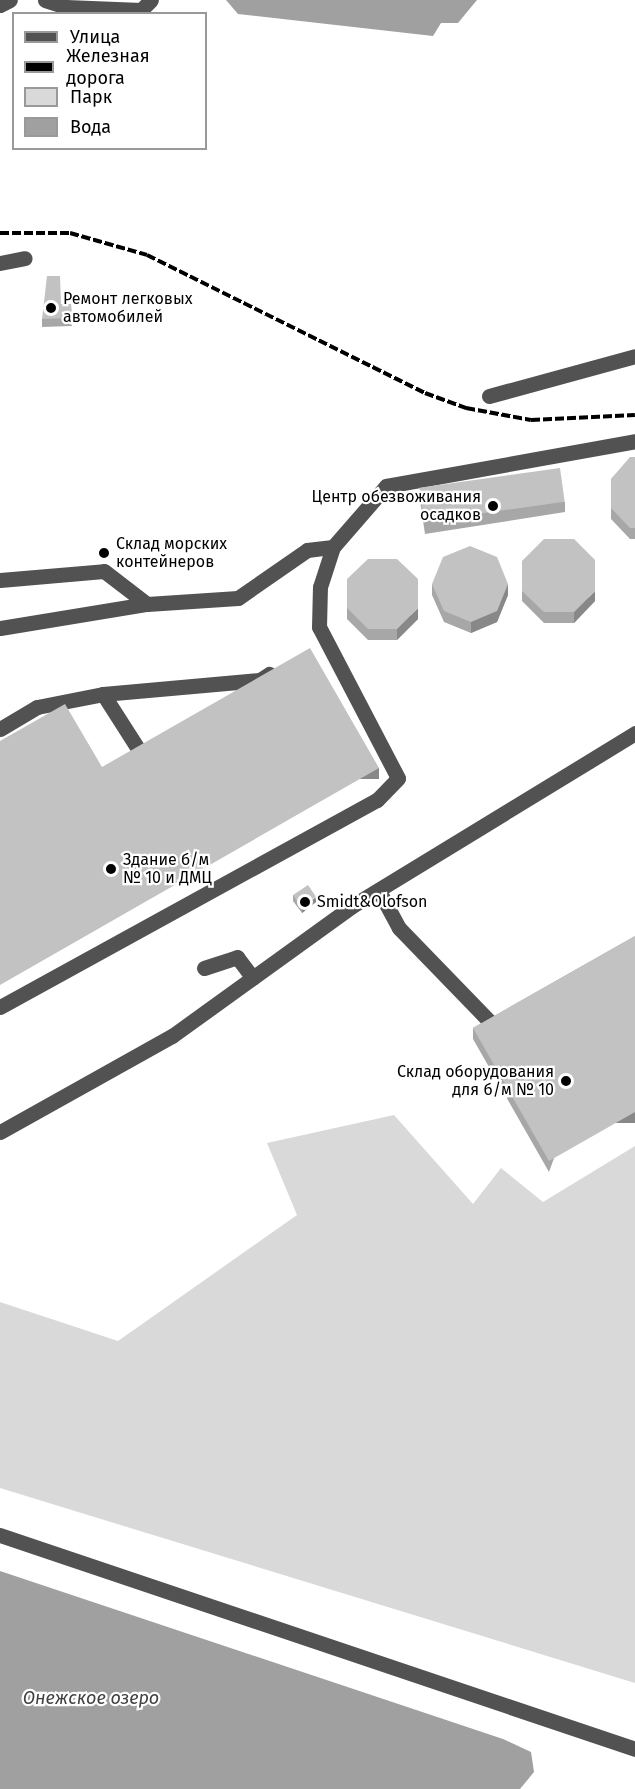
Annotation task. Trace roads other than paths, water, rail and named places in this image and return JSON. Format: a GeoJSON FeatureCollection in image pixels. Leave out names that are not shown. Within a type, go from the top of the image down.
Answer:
{"type":"FeatureCollection","features":[{"type":"Feature","properties":{"kind":"lane"},"geometry":{"type":"LineString","coordinates":[[0,5],[10,0]]}},
{"type":"Feature","properties":{"kind":"lane"},"geometry":{"type":"LineString","coordinates":[[45,0],[66,7],[141,10],[151,0]]}},
{"type":"Feature","properties":{"kind":"lane"},"geometry":{"type":"LineString","coordinates":[[0,263],[25,258]]}},
{"type":"Feature","properties":{"kind":"lane"},"geometry":{"type":"LineString","coordinates":[[489,396],[635,356]]}},
{"type":"Feature","properties":{"kind":"lane"},"geometry":{"type":"LineString","coordinates":[[0,1008],[377,800],[398,778],[318,645],[320,587],[333,547],[386,486],[635,441]]}},
{"type":"Feature","properties":{"kind":"lane"},"geometry":{"type":"LineString","coordinates":[[0,628],[147,604],[238,598],[307,550],[333,547]]}},
{"type":"Feature","properties":{"kind":"lane"},"geometry":{"type":"LineString","coordinates":[[0,580],[104,571],[147,604]]}},
{"type":"Feature","properties":{"kind":"lane"},"geometry":{"type":"LineString","coordinates":[[0,729],[37,707],[103,694],[260,680],[283,666]]}},
{"type":"Feature","properties":{"kind":"lane"},"geometry":{"type":"LineString","coordinates":[[103,694],[142,755]]}},
{"type":"Feature","properties":{"kind":"lane"},"geometry":{"type":"LineString","coordinates":[[37,707],[50,723]]}},
{"type":"Feature","properties":{"kind":"lane"},"geometry":{"type":"LineString","coordinates":[[0,1132],[172,1036],[379,891],[635,733]]}},
{"type":"Feature","properties":{"kind":"lane"},"geometry":{"type":"LineString","coordinates":[[379,891],[399,928],[494,1026]]}},
{"type":"Feature","properties":{"kind":"lane"},"geometry":{"type":"LineString","coordinates":[[204,968],[237,957],[253,978]]}},
{"type":"Feature","properties":{"kind":"lane"},"geometry":{"type":"LineString","coordinates":[[0,1535],[635,1749]]}},
{"type":"Feature","properties":{"kind":"water"},"geometry":{"type":"Polygon","coordinates":[[[226,0],[477,0],[458,23],[441,23],[433,36],[238,14],[226,0]]]}},
{"type":"Feature","properties":{"kind":"water","name":"Онежское озеро"},"geometry":{"type":"Polygon","coordinates":[[[0,1571],[503,1739],[531,1752],[534,1772],[520,1789],[0,1789],[0,1571]]]}},
{"type":"Feature","properties":{"kind":"railway"},"geometry":{"type":"LineString","coordinates":[[0,233],[70,233],[147,255],[425,393],[466,408],[531,420],[635,415]]}},
{"type":"Feature","properties":{"kind":"place","name":"Ремонт легковых автомобилей"},"geometry":{"type":"Point","coordinates":[51,308]}},
{"type":"Feature","properties":{"kind":"place","name":"Центр обезвоживания осадков"},"geometry":{"type":"Point","coordinates":[493,506]}},
{"type":"Feature","properties":{"kind":"place","name":"Склад морских контейнеров"},"geometry":{"type":"Point","coordinates":[104,553]}},
{"type":"Feature","properties":{"kind":"place","name":"Здание б/м № 10 и ДМЦ"},"geometry":{"type":"Point","coordinates":[111,869]}},
{"type":"Feature","properties":{"kind":"place","name":"Smidt&Olofson"},"geometry":{"type":"Point","coordinates":[305,902]}},
{"type":"Feature","properties":{"kind":"place","name":"Склад оборудования для б/м № 10"},"geometry":{"type":"Point","coordinates":[566,1081]}}]}
